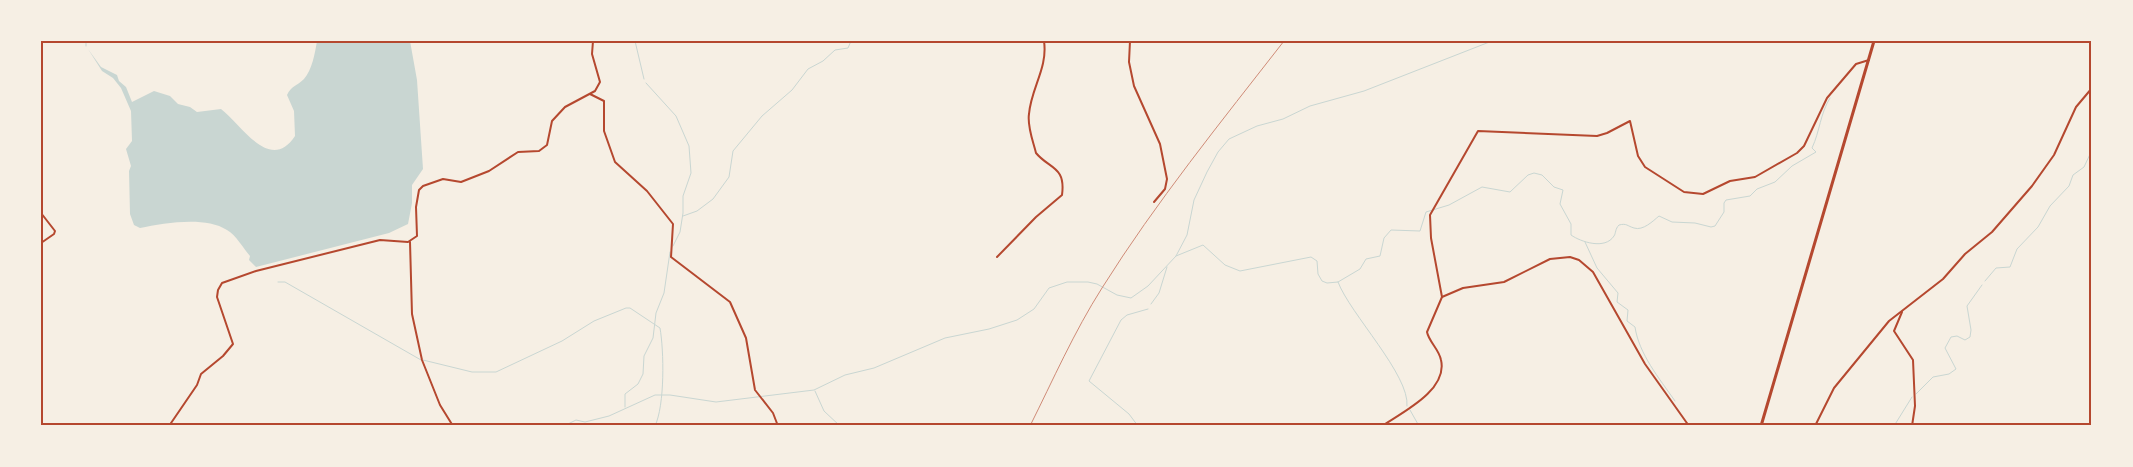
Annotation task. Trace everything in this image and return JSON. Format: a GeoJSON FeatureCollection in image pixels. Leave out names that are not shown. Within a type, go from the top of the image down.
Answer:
{"type":"FeatureCollection","features":[{"type":"Feature","properties":{"kind":"main road"},"geometry":{"type":"LineString","coordinates":[[1761,426],[1874,41]]}},
{"type":"Feature","properties":{"kind":"street"},"geometry":{"type":"LineString","coordinates":[[169,426],[197,385],[201,374],[223,356],[233,344],[217,297],[222,283],[256,271],[380,240],[410,242],[417,236],[416,207],[419,190],[423,186],[443,179],[461,182],[497,166],[518,152],[539,151],[546,145],[552,121],[565,107],[590,94],[600,82],[592,54],[593,41]]}},
{"type":"Feature","properties":{"kind":"street"},"geometry":{"type":"LineString","coordinates":[[997,257],[1041,212],[1062,195],[1061,178],[1051,163],[1036,152],[1029,122],[1029,111],[1044,67],[1044,41]]}},
{"type":"Feature","properties":{"kind":"street"},"geometry":{"type":"LineString","coordinates":[[1130,41],[1130,67],[1134,86],[1160,144],[1167,179],[1165,189],[1154,202]]}},
{"type":"Feature","properties":{"kind":"street"},"geometry":{"type":"LineString","coordinates":[[1382,426],[1428,392],[1438,378],[1441,361],[1427,332],[1442,297],[1431,238],[1430,214],[1478,130],[1597,136],[1608,133],[1630,121],[1640,161],[1649,171],[1684,192],[1703,194],[1730,181],[1755,177],[1797,153],[1804,146],[1827,98],[1856,64],[1869,60]]}},
{"type":"Feature","properties":{"kind":"street"},"geometry":{"type":"LineString","coordinates":[[1815,426],[1839,381],[1889,320],[1939,282],[1965,254],[1988,236],[2032,186],[2054,155],[2076,107],[2092,88]]}},
{"type":"Feature","properties":{"kind":"street"},"geometry":{"type":"LineString","coordinates":[[590,94],[604,101],[604,131],[615,162],[648,191],[673,224],[671,257],[730,302],[746,338],[755,390],[773,414],[778,426]]}},
{"type":"Feature","properties":{"kind":"street"},"geometry":{"type":"LineString","coordinates":[[41,213],[55,231],[54,234],[41,243]]}},
{"type":"Feature","properties":{"kind":"street"},"geometry":{"type":"LineString","coordinates":[[410,242],[412,314],[422,360],[440,405],[453,426]]}},
{"type":"Feature","properties":{"kind":"street"},"geometry":{"type":"LineString","coordinates":[[1442,297],[1462,288],[1504,282],[1550,259],[1570,256],[1579,260],[1593,272],[1645,364],[1689,426]]}},
{"type":"Feature","properties":{"kind":"street"},"geometry":{"type":"LineString","coordinates":[[1903,310],[1894,331],[1913,360],[1915,406],[1912,426]]}},
{"type":"Feature","properties":{"kind":"shaded area"},"geometry":{"type":"Polygon","coordinates":[[[317,41],[410,41],[417,80],[423,169],[412,185],[412,203],[408,224],[389,233],[256,267],[249,260],[250,256],[233,235],[218,226],[196,222],[161,224],[140,228],[134,225],[130,214],[129,171],[131,166],[126,149],[132,141],[131,111],[121,88],[113,78],[102,71],[88,49],[101,67],[117,75],[119,81],[126,87],[132,102],[154,91],[170,96],[178,104],[190,107],[197,112],[221,109],[256,142],[266,148],[276,150],[285,146],[295,136],[294,111],[287,95],[307,75],[313,61],[317,41]]]}},
{"type":"Feature","properties":{"kind":"waterway"},"geometry":{"type":"LineString","coordinates":[[86,41],[86,46]]}},
{"type":"Feature","properties":{"kind":"waterway"},"geometry":{"type":"LineString","coordinates":[[635,41],[644,79]]}},
{"type":"Feature","properties":{"kind":"waterway"},"geometry":{"type":"LineString","coordinates":[[683,216],[697,211],[713,199],[729,177],[733,151],[762,116],[792,90],[808,69],[823,61],[835,50],[848,48],[851,41]]}},
{"type":"Feature","properties":{"kind":"waterway"},"geometry":{"type":"LineString","coordinates":[[564,426],[576,420],[585,422],[609,416],[655,395],[670,395],[716,402],[814,390],[845,375],[874,368],[945,338],[989,329],[1017,320],[1034,309],[1049,288],[1067,282],[1097,284],[1117,295],[1131,298],[1148,286],[1176,256],[1187,235],[1194,200],[1218,152],[1229,139],[1257,126],[1283,119],[1310,106],[1364,91],[1492,41]]}},
{"type":"Feature","properties":{"kind":"waterway"},"geometry":{"type":"LineString","coordinates":[[646,83],[676,116],[689,146],[691,173],[683,196],[680,232],[673,246]]}},
{"type":"Feature","properties":{"kind":"waterway"},"geometry":{"type":"LineString","coordinates":[[1176,256],[1203,245],[1225,265],[1240,271],[1311,257],[1317,261],[1318,274],[1322,281],[1327,283],[1338,282],[1360,269],[1366,259],[1380,256],[1384,238],[1391,230],[1420,231],[1426,212],[1449,205],[1482,187],[1510,192],[1528,175],[1534,173],[1542,175],[1554,187],[1563,190],[1560,204],[1571,224],[1571,235],[1587,242],[1605,243],[1614,236],[1619,225],[1637,229],[1648,225],[1659,216],[1672,222],[1695,223],[1711,227],[1715,226],[1724,212],[1726,200],[1750,196],[1757,189],[1775,182],[1792,166],[1816,152],[1812,148],[1824,110],[1830,98]]}},
{"type":"Feature","properties":{"kind":"waterway"},"geometry":{"type":"LineString","coordinates":[[1985,281],[1996,268],[2010,267],[2017,249],[2038,227],[2050,206],[2069,186],[2073,175],[2084,167],[2092,150]]}},
{"type":"Feature","properties":{"kind":"waterway"},"geometry":{"type":"LineString","coordinates":[[1585,242],[1597,268],[1618,293],[1617,302],[1628,310],[1627,321],[1635,327],[1645,356],[1675,401]]}},
{"type":"Feature","properties":{"kind":"waterway"},"geometry":{"type":"LineString","coordinates":[[625,407],[625,394],[638,384],[643,374],[644,356],[653,338],[656,313],[664,293],[670,252]]}},
{"type":"Feature","properties":{"kind":"waterway"},"geometry":{"type":"LineString","coordinates":[[1151,304],[1159,293],[1167,267]]}},
{"type":"Feature","properties":{"kind":"waterway"},"geometry":{"type":"LineString","coordinates":[[278,282],[285,282],[421,360]]}},
{"type":"Feature","properties":{"kind":"waterway"},"geometry":{"type":"LineString","coordinates":[[1338,282],[1354,311],[1399,378],[1405,393],[1407,406]]}},
{"type":"Feature","properties":{"kind":"waterway"},"geometry":{"type":"LineString","coordinates":[[1916,394],[1933,377],[1949,374],[1956,369],[1945,348],[1951,337],[1957,336],[1965,340],[1970,337],[1971,330],[1967,306],[1982,285]]}},
{"type":"Feature","properties":{"kind":"waterway"},"geometry":{"type":"LineString","coordinates":[[423,360],[472,372],[496,372],[562,341],[594,321],[630,308],[660,328],[663,378],[661,405],[655,426]]}},
{"type":"Feature","properties":{"kind":"waterway"},"geometry":{"type":"LineString","coordinates":[[1138,426],[1129,414],[1089,381],[1121,320],[1127,315],[1148,309]]}},
{"type":"Feature","properties":{"kind":"waterway"},"geometry":{"type":"LineString","coordinates":[[815,391],[824,411],[840,426]]}},
{"type":"Feature","properties":{"kind":"waterway"},"geometry":{"type":"LineString","coordinates":[[1894,426],[1912,397]]}},
{"type":"Feature","properties":{"kind":"waterway"},"geometry":{"type":"LineString","coordinates":[[1410,410],[1419,426]]}},
{"type":"Feature","properties":{"kind":"railway"},"geometry":{"type":"LineString","coordinates":[[1030,426],[1082,322],[1123,256],[1190,163],[1284,41]]}}]}
